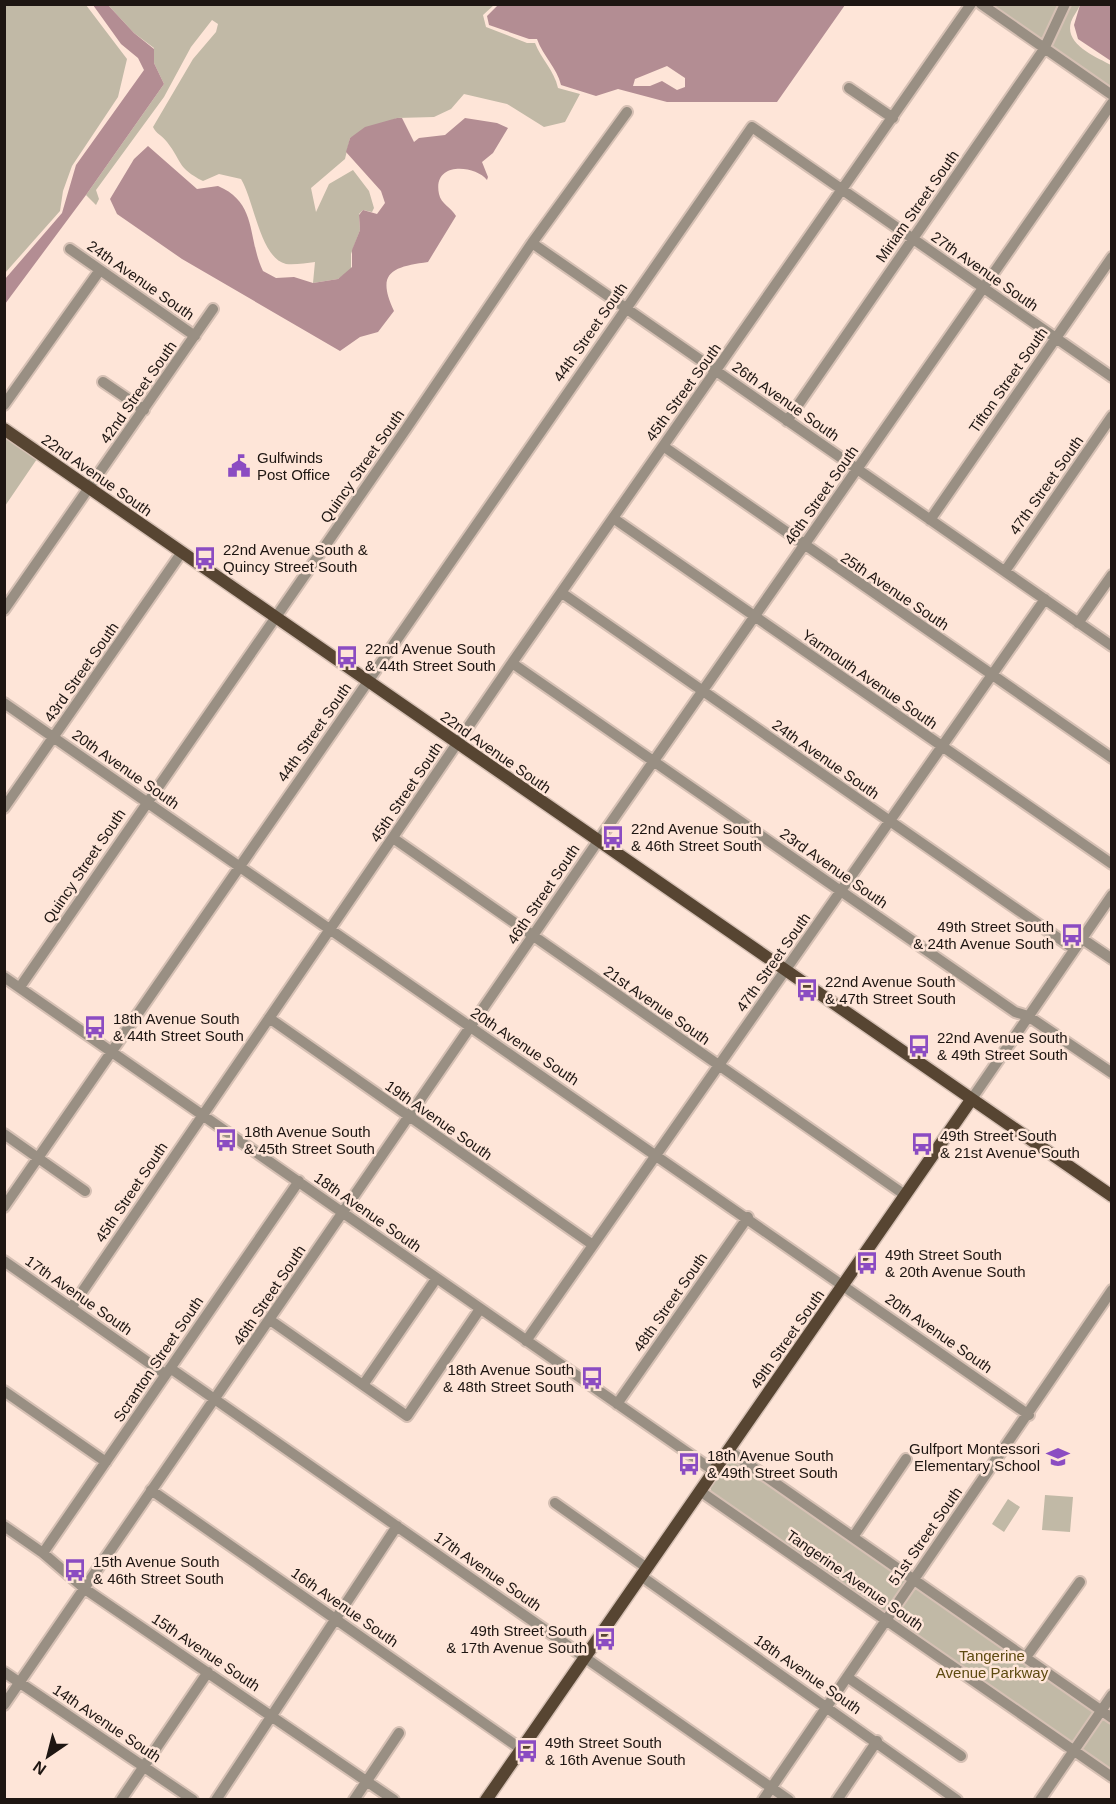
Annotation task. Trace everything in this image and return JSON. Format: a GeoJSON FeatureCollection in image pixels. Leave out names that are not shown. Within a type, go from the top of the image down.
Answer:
{"type":"FeatureCollection","features":[{"type":"Feature","properties":{"kind":"main road","name":"22nd Avenue South"},"geometry":{"type":"LineString","coordinates":[[4,429],[1112,1196]]}},
{"type":"Feature","properties":{"kind":"main road","name":"49th Street South"},"geometry":{"type":"LineString","coordinates":[[486,1800],[971,1100]]}},
{"type":"Feature","properties":{"kind":"street","name":"45th Street South"},"geometry":{"type":"LineString","coordinates":[[71,1308],[202,1113],[512,663],[715,370],[721,366],[843,191],[971,4]]}},
{"type":"Feature","properties":{"kind":"street"},"geometry":{"type":"LineString","coordinates":[[981,4],[1112,95]]}},
{"type":"Feature","properties":{"kind":"street","name":"Miriam Street South"},"geometry":{"type":"LineString","coordinates":[[787,421],[1044,49],[1065,4]]}},
{"type":"Feature","properties":{"kind":"street"},"geometry":{"type":"LineString","coordinates":[[849,88],[893,118]]}},
{"type":"Feature","properties":{"kind":"street","name":"46th Street South"},"geometry":{"type":"LineString","coordinates":[[4,1706],[598,841],[756,618],[856,469],[1112,103]]}},
{"type":"Feature","properties":{"kind":"street","name":"Quincy Street South"},"geometry":{"type":"LineString","coordinates":[[20,987],[532,243],[627,111]]}},
{"type":"Feature","properties":{"kind":"street","name":"27th Avenue South"},"geometry":{"type":"LineString","coordinates":[[752,127],[1112,377]]}},
{"type":"Feature","properties":{"kind":"street","name":"44th Street South"},"geometry":{"type":"LineString","coordinates":[[4,1207],[752,127]]}},
{"type":"Feature","properties":{"kind":"street","name":"26th Avenue South"},"geometry":{"type":"LineString","coordinates":[[532,243],[1112,646]]}},
{"type":"Feature","properties":{"kind":"street","name":"24th Avenue South"},"geometry":{"type":"LineString","coordinates":[[70,249],[195,336]]}},
{"type":"Feature","properties":{"kind":"street","name":"Tifton Street South"},"geometry":{"type":"LineString","coordinates":[[930,520],[1112,257]]}},
{"type":"Feature","properties":{"kind":"street"},"geometry":{"type":"LineString","coordinates":[[4,405],[99,270]]}},
{"type":"Feature","properties":{"kind":"street","name":"42nd Street South"},"geometry":{"type":"LineString","coordinates":[[4,610],[213,309]]}},
{"type":"Feature","properties":{"kind":"street"},"geometry":{"type":"LineString","coordinates":[[103,382],[144,410]]}},
{"type":"Feature","properties":{"kind":"street","name":"47th Street South"},"geometry":{"type":"LineString","coordinates":[[1005,571],[1112,416]]}},
{"type":"Feature","properties":{"kind":"street","name":"25th Avenue South"},"geometry":{"type":"LineString","coordinates":[[663,446],[1112,758]]}},
{"type":"Feature","properties":{"kind":"street","name":"Yarmouth Avenue South"},"geometry":{"type":"LineString","coordinates":[[613,518],[1112,864]]}},
{"type":"Feature","properties":{"kind":"street","name":"43rd Street South"},"geometry":{"type":"LineString","coordinates":[[4,808],[182,552]]}},
{"type":"Feature","properties":{"kind":"street"},"geometry":{"type":"LineString","coordinates":[[1078,623],[1112,575]]}},
{"type":"Feature","properties":{"kind":"street","name":"24th Avenue South"},"geometry":{"type":"LineString","coordinates":[[562,593],[1074,949]]}},
{"type":"Feature","properties":{"kind":"street","name":"47th Street South"},"geometry":{"type":"LineString","coordinates":[[526,1341],[1045,599]]}},
{"type":"Feature","properties":{"kind":"street","name":"23rd Avenue South"},"geometry":{"type":"LineString","coordinates":[[512,663],[1015,1012],[1028,1016],[1112,1073]]}},
{"type":"Feature","properties":{"kind":"street","name":"20th Avenue South"},"geometry":{"type":"LineString","coordinates":[[4,703],[656,1153],[1029,1414]]}},
{"type":"Feature","properties":{"kind":"street","name":"21st Avenue South"},"geometry":{"type":"LineString","coordinates":[[393,838],[905,1196]]}},
{"type":"Feature","properties":{"kind":"street","name":"49th Street South"},"geometry":{"type":"LineString","coordinates":[[971,1100],[1112,895]]}},
{"type":"Feature","properties":{"kind":"street"},"geometry":{"type":"LineString","coordinates":[[1081,938],[1112,959]]}},
{"type":"Feature","properties":{"kind":"street","name":"18th Avenue South"},"geometry":{"type":"LineString","coordinates":[[4,977],[714,1471]]}},
{"type":"Feature","properties":{"kind":"street","name":"19th Avenue South"},"geometry":{"type":"LineString","coordinates":[[269,1018],[593,1245]]}},
{"type":"Feature","properties":{"kind":"street"},"geometry":{"type":"LineString","coordinates":[[4,1134],[85,1191]]}},
{"type":"Feature","properties":{"kind":"street","name":"Scranton Street South"},"geometry":{"type":"LineString","coordinates":[[43,1553],[299,1181]]}},
{"type":"Feature","properties":{"kind":"street","name":"48th Street South"},"geometry":{"type":"LineString","coordinates":[[617,1404],[748,1217]]}},
{"type":"Feature","properties":{"kind":"street","name":"17th Avenue South"},"geometry":{"type":"LineString","coordinates":[[4,1261],[71,1308],[216,1400],[789,1800]]}},
{"type":"Feature","properties":{"kind":"street"},"geometry":{"type":"LineString","coordinates":[[363,1385],[436,1279]]}},
{"type":"Feature","properties":{"kind":"street","name":"51st Street South"},"geometry":{"type":"LineString","coordinates":[[763,1800],[1112,1290]]}},
{"type":"Feature","properties":{"kind":"street"},"geometry":{"type":"LineString","coordinates":[[270,1320],[407,1416],[480,1309]]}},
{"type":"Feature","properties":{"kind":"street"},"geometry":{"type":"LineString","coordinates":[[4,1391],[106,1462]]}},
{"type":"Feature","properties":{"kind":"street"},"geometry":{"type":"LineString","coordinates":[[728,1450],[1112,1718]]}},
{"type":"Feature","properties":{"kind":"street"},"geometry":{"type":"LineString","coordinates":[[853,1537],[906,1459]]}},
{"type":"Feature","properties":{"kind":"street","name":"16th Avenue South"},"geometry":{"type":"LineString","coordinates":[[151,1490],[521,1749]]}},
{"type":"Feature","properties":{"kind":"street","name":"Tangerine Avenue South"},"geometry":{"type":"LineString","coordinates":[[700,1491],[1112,1777]]}},
{"type":"Feature","properties":{"kind":"street","name":"18th Avenue South"},"geometry":{"type":"LineString","coordinates":[[555,1503],[644,1572],[957,1800]]}},
{"type":"Feature","properties":{"kind":"street","name":"15th Avenue South"},"geometry":{"type":"LineString","coordinates":[[4,1526],[43,1553],[85,1589],[394,1800]]}},
{"type":"Feature","properties":{"kind":"street"},"geometry":{"type":"LineString","coordinates":[[216,1800],[334,1618],[397,1526]]}},
{"type":"Feature","properties":{"kind":"street"},"geometry":{"type":"LineString","coordinates":[[1026,1657],[1080,1582]]}},
{"type":"Feature","properties":{"kind":"street","name":"14th Avenue South"},"geometry":{"type":"LineString","coordinates":[[4,1671],[193,1800]]}},
{"type":"Feature","properties":{"kind":"street"},"geometry":{"type":"LineString","coordinates":[[122,1800],[208,1672]]}},
{"type":"Feature","properties":{"kind":"street"},"geometry":{"type":"LineString","coordinates":[[847,1677],[961,1756]]}},
{"type":"Feature","properties":{"kind":"street"},"geometry":{"type":"LineString","coordinates":[[1040,1800],[1112,1695]]}},
{"type":"Feature","properties":{"kind":"street"},"geometry":{"type":"LineString","coordinates":[[354,1800],[399,1733]]}},
{"type":"Feature","properties":{"kind":"street"},"geometry":{"type":"LineString","coordinates":[[837,1800],[877,1741]]}},
{"type":"Feature","properties":{"kind":"street"},"geometry":{"type":"LineString","coordinates":[[936,1800],[943,1790]]}},
{"type":"Feature","properties":{"kind":"green space"},"geometry":{"type":"Polygon","coordinates":[[[5,4],[86,5],[127,59],[118,97],[72,166],[63,191],[60,211],[5,273],[5,4]]]}},
{"type":"Feature","properties":{"kind":"green space"},"geometry":{"type":"Polygon","coordinates":[[[108,5],[494,5],[483,15],[486,27],[527,43],[535,43],[554,76],[558,88],[580,94],[565,122],[544,127],[507,104],[464,94],[451,109],[434,117],[397,118],[350,138],[345,159],[311,188],[316,212],[329,184],[353,170],[369,191],[374,208],[372,212],[363,210],[359,214],[360,230],[351,254],[351,270],[338,279],[313,283],[315,262],[286,264],[270,251],[241,179],[219,174],[203,181],[184,168],[167,142],[153,127],[193,59],[216,32],[218,24],[212,20],[191,47],[164,97],[96,190],[99,199],[96,205],[86,195],[164,84],[154,63],[154,48],[134,33],[108,5]]]}},
{"type":"Feature","properties":{"kind":"green space"},"geometry":{"type":"Polygon","coordinates":[[[988,5],[1080,5],[1071,22],[1072,37],[1083,49],[1111,65],[1111,90],[988,5]]]}},
{"type":"Feature","properties":{"kind":"green space"},"geometry":{"type":"Polygon","coordinates":[[[5,436],[37,459],[5,506],[5,436]]]}},
{"type":"Feature","properties":{"kind":"green space"},"geometry":{"type":"Polygon","coordinates":[[[732,1458],[907,1580],[885,1614],[711,1493],[712,1483],[717,1473],[732,1458]]]}},
{"type":"Feature","properties":{"kind":"green space"},"geometry":{"type":"Polygon","coordinates":[[[1045,1495],[1073,1497],[1070,1532],[1042,1530],[1045,1495]]]}},
{"type":"Feature","properties":{"kind":"green space"},"geometry":{"type":"Polygon","coordinates":[[[1008,1499],[1020,1507],[1004,1532],[992,1524],[1008,1499]]]}},
{"type":"Feature","properties":{"kind":"green space","name":"Tangerine Avenue Parkway"},"geometry":{"type":"Polygon","coordinates":[[[914,1584],[1095,1712],[1073,1745],[891,1618],[914,1584]]]}},
{"type":"Feature","properties":{"kind":"green space"},"geometry":{"type":"Polygon","coordinates":[[[1102,1717],[1111,1723],[1111,1771],[1080,1749],[1102,1717]]]}},
{"type":"Feature","properties":{"kind":"shaded area"},"geometry":{"type":"Polygon","coordinates":[[[499,4],[845,4],[777,102],[667,102],[618,89],[596,96],[561,85],[537,39],[529,39],[489,25],[487,16],[499,4]],[[667,66],[635,79],[633,86],[650,86],[662,81],[677,90],[685,87],[685,78],[667,66]]]}},
{"type":"Feature","properties":{"kind":"shaded area"},"geometry":{"type":"Polygon","coordinates":[[[93,5],[108,5],[134,33],[154,49],[154,63],[164,84],[86,195],[5,304],[5,279],[62,213],[76,165],[144,70],[138,58],[121,44],[93,5]]]}},
{"type":"Feature","properties":{"kind":"shaded area"},"geometry":{"type":"Polygon","coordinates":[[[1080,5],[1111,5],[1111,61],[1078,39],[1074,25],[1080,5]]]}},
{"type":"Feature","properties":{"kind":"shaded area"},"geometry":{"type":"Polygon","coordinates":[[[402,118],[414,142],[419,138],[445,135],[465,118],[497,123],[508,128],[493,153],[482,162],[487,180],[465,169],[448,171],[442,176],[439,183],[440,197],[456,216],[428,262],[406,266],[391,273],[387,279],[387,287],[394,311],[378,332],[360,337],[340,351],[182,259],[117,214],[110,199],[134,159],[148,146],[197,189],[218,186],[231,193],[240,202],[250,222],[263,271],[276,278],[294,277],[313,283],[338,279],[352,267],[352,250],[360,230],[359,215],[363,210],[377,214],[385,203],[381,191],[346,152],[350,138],[365,127],[402,118]]]}},
{"type":"Feature","properties":{"kind":"place","name":"Gulfwinds Post Office"},"geometry":{"type":"Point","coordinates":[239,466]}},
{"type":"Feature","properties":{"kind":"place","name":"22nd Avenue South & Quincy Street South"},"geometry":{"type":"Point","coordinates":[205,558]}},
{"type":"Feature","properties":{"kind":"place","name":"22nd Avenue South & 44th Street South"},"geometry":{"type":"Point","coordinates":[347,657]}},
{"type":"Feature","properties":{"kind":"place","name":"22nd Avenue South & 46th Street South"},"geometry":{"type":"Point","coordinates":[613,837]}},
{"type":"Feature","properties":{"kind":"place","name":"49th Street South & 24th Avenue South"},"geometry":{"type":"Point","coordinates":[1072,935]}},
{"type":"Feature","properties":{"kind":"place","name":"22nd Avenue South & 47th Street South"},"geometry":{"type":"Point","coordinates":[807,990]}},
{"type":"Feature","properties":{"kind":"place","name":"18th Avenue South & 44th Street South"},"geometry":{"type":"Point","coordinates":[95,1027]}},
{"type":"Feature","properties":{"kind":"place","name":"22nd Avenue South & 49th Street South"},"geometry":{"type":"Point","coordinates":[919,1046]}},
{"type":"Feature","properties":{"kind":"place","name":"18th Avenue South & 45th Street South"},"geometry":{"type":"Point","coordinates":[226,1140]}},
{"type":"Feature","properties":{"kind":"place","name":"49th Street South & 21st Avenue South"},"geometry":{"type":"Point","coordinates":[922,1144]}},
{"type":"Feature","properties":{"kind":"place","name":"49th Street South & 20th Avenue South"},"geometry":{"type":"Point","coordinates":[867,1263]}},
{"type":"Feature","properties":{"kind":"place","name":"18th Avenue South & 48th Street South"},"geometry":{"type":"Point","coordinates":[592,1378]}},
{"type":"Feature","properties":{"kind":"place","name":"Gulfport Montessori Elementary School"},"geometry":{"type":"Point","coordinates":[1058,1457]}},
{"type":"Feature","properties":{"kind":"place","name":"18th Avenue South & 49th Street South"},"geometry":{"type":"Point","coordinates":[689,1464]}},
{"type":"Feature","properties":{"kind":"place","name":"15th Avenue South & 46th Street South"},"geometry":{"type":"Point","coordinates":[75,1570]}},
{"type":"Feature","properties":{"kind":"place","name":"49th Street South & 17th Avenue South"},"geometry":{"type":"Point","coordinates":[605,1639]}},
{"type":"Feature","properties":{"kind":"place","name":"49th Street South & 16th Avenue South"},"geometry":{"type":"Point","coordinates":[527,1751]}}]}
